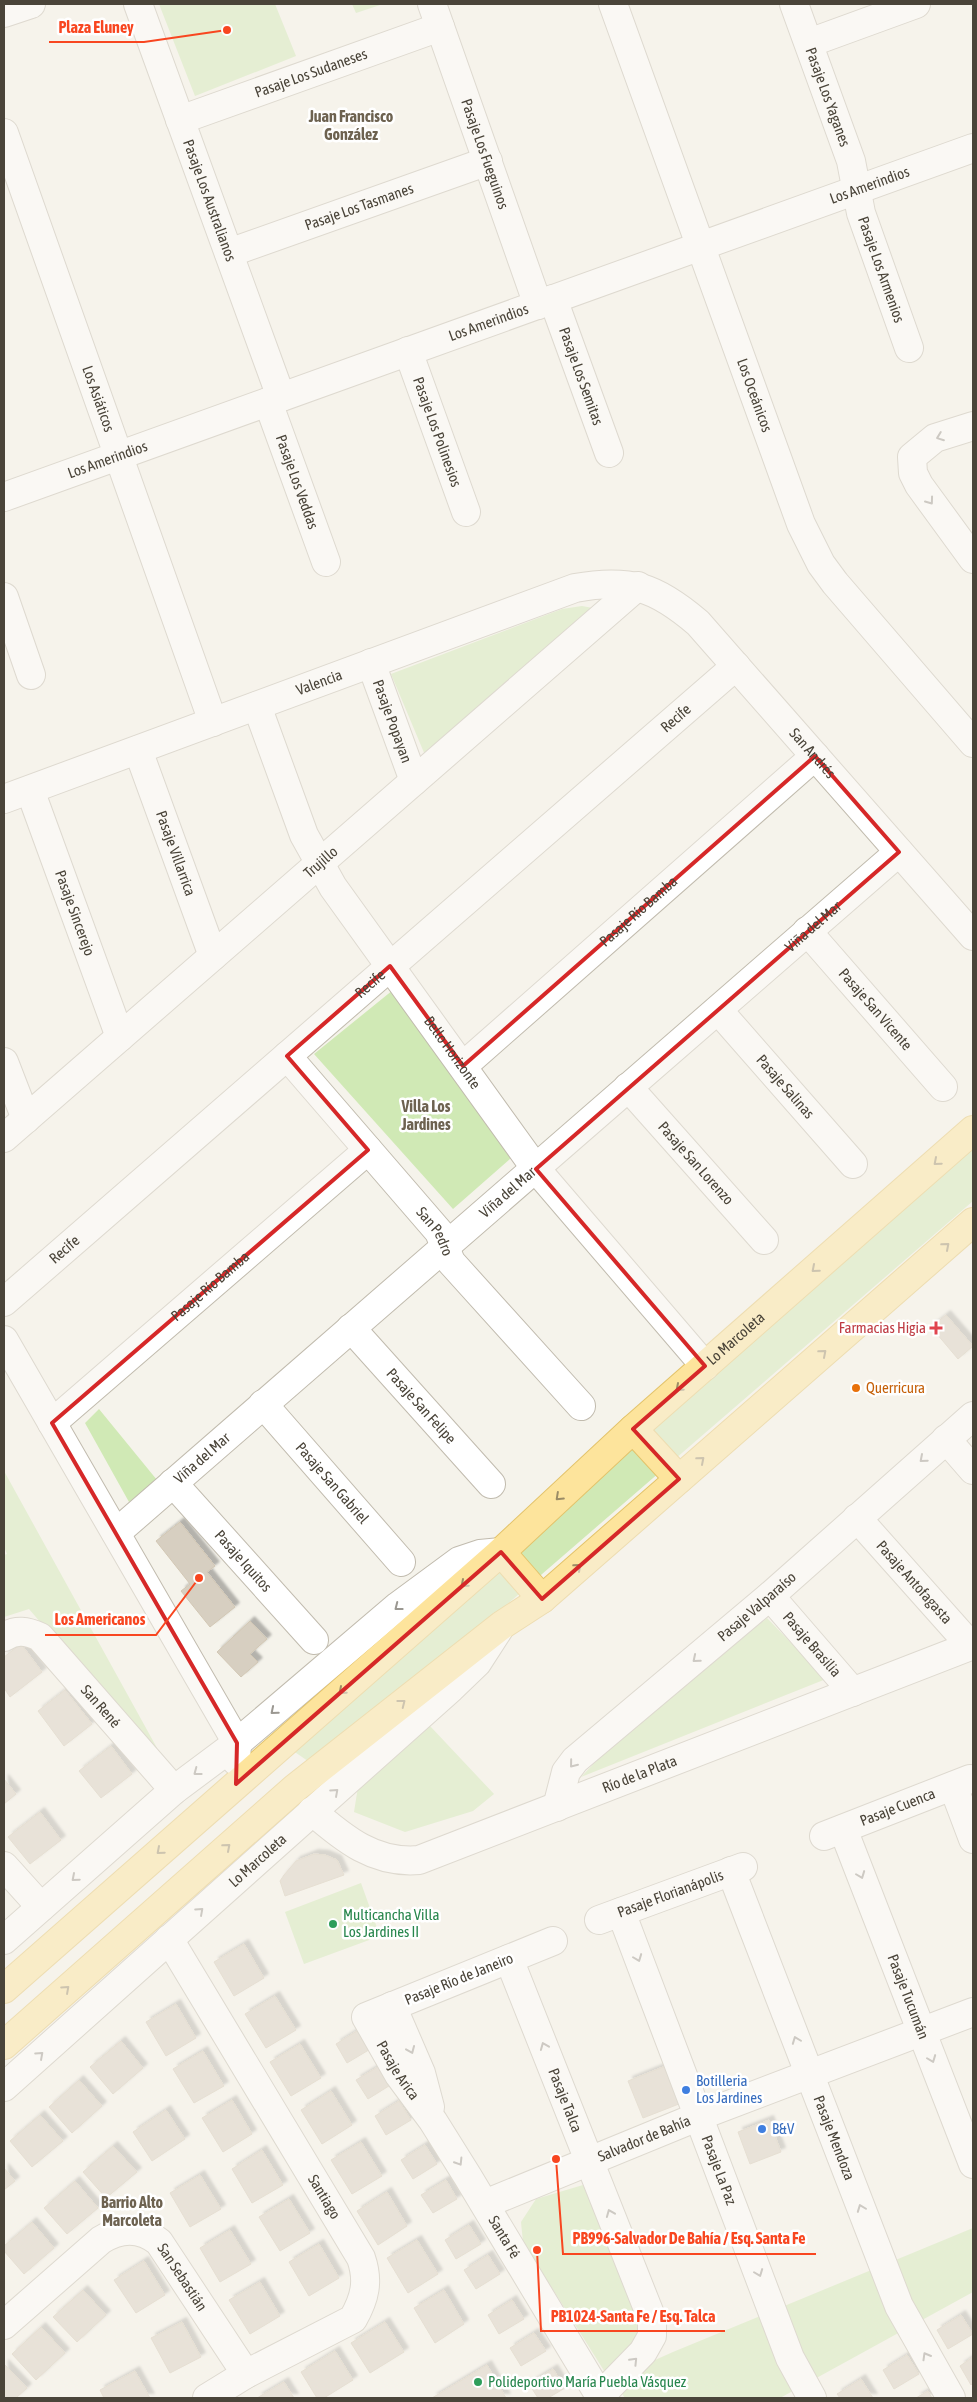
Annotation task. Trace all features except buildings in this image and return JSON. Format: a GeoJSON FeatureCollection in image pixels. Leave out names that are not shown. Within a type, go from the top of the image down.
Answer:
{"type":"FeatureCollection","features":[{"type":"Feature","properties":{"kind":"main road","name":"Lo Marcoleta"},"geometry":{"type":"LineString","coordinates":[[4,1989],[501,1552],[633,1429],[973,1130]]}},
{"type":"Feature","properties":{"kind":"main road","name":"Lo Marcoleta"},"geometry":{"type":"LineString","coordinates":[[4,2045],[295,1788],[502,1625],[542,1599],[973,1222]]}},
{"type":"Feature","properties":{"kind":"main road"},"geometry":{"type":"LineString","coordinates":[[633,1429],[679,1479]]}},
{"type":"Feature","properties":{"kind":"main road"},"geometry":{"type":"LineString","coordinates":[[501,1552],[542,1599]]}},
{"type":"Feature","properties":{"kind":"street"},"geometry":{"type":"LineString","coordinates":[[4,14],[31,4]]}},
{"type":"Feature","properties":{"kind":"street","name":"Pasaje Los Australianos"},"geometry":{"type":"LineString","coordinates":[[138,4],[229,253],[275,399]]}},
{"type":"Feature","properties":{"kind":"street","name":"Los Oceánicos"},"geometry":{"type":"LineString","coordinates":[[613,4],[810,544],[835,583],[973,743]]}},
{"type":"Feature","properties":{"kind":"street","name":"Pasaje Los Yaganes"},"geometry":{"type":"LineString","coordinates":[[794,4],[851,161],[857,190]]}},
{"type":"Feature","properties":{"kind":"street"},"geometry":{"type":"LineString","coordinates":[[809,43],[916,4]]}},
{"type":"Feature","properties":{"kind":"street","name":"Pasaje Los Sudaneses"},"geometry":{"type":"LineString","coordinates":[[180,120],[436,15]]}},
{"type":"Feature","properties":{"kind":"street","name":"Pasaje Los Fueguinos"},"geometry":{"type":"LineString","coordinates":[[436,15],[488,161],[546,302]]}},
{"type":"Feature","properties":{"kind":"street","name":"Los Asiáticos"},"geometry":{"type":"LineString","coordinates":[[4,133],[213,722]]}},
{"type":"Feature","properties":{"kind":"street","name":"Los Amerindios"},"geometry":{"type":"LineString","coordinates":[[4,497],[973,148]]}},
{"type":"Feature","properties":{"kind":"street","name":"Pasaje Los Tasmanes"},"geometry":{"type":"LineString","coordinates":[[229,253],[488,161]]}},
{"type":"Feature","properties":{"kind":"street","name":"Pasaje Los Armenios"},"geometry":{"type":"LineString","coordinates":[[857,190],[861,214],[909,348]]}},
{"type":"Feature","properties":{"kind":"street","name":"Pasaje Los Semitas"},"geometry":{"type":"LineString","coordinates":[[546,302],[610,453]]}},
{"type":"Feature","properties":{"kind":"street","name":"Pasaje Los Polinesios"},"geometry":{"type":"LineString","coordinates":[[408,351],[466,512]]}},
{"type":"Feature","properties":{"kind":"street","name":"Pasaje Los Veddas"},"geometry":{"type":"LineString","coordinates":[[275,399],[326,562]]}},
{"type":"Feature","properties":{"kind":"street"},"geometry":{"type":"LineString","coordinates":[[973,426],[935,438],[912,457],[913,473],[919,485],[973,559]]}},
{"type":"Feature","properties":{"kind":"street","name":"Valencia"},"geometry":{"type":"LineString","coordinates":[[4,799],[575,588],[616,584],[638,586]]}},
{"type":"Feature","properties":{"kind":"street","name":"San Andrés"},"geometry":{"type":"LineString","coordinates":[[638,586],[682,609],[698,623],[973,936]]}},
{"type":"Feature","properties":{"kind":"street","name":"Trujillo"},"geometry":{"type":"LineString","coordinates":[[4,1138],[638,586]]}},
{"type":"Feature","properties":{"kind":"street"},"geometry":{"type":"LineString","coordinates":[[4,597],[31,675]]}},
{"type":"Feature","properties":{"kind":"street","name":"Pasaje Popayan"},"geometry":{"type":"LineString","coordinates":[[371,663],[414,781]]}},
{"type":"Feature","properties":{"kind":"street","name":"Recife"},"geometry":{"type":"LineString","coordinates":[[4,1302],[736,666]]}},
{"type":"Feature","properties":{"kind":"street","name":"Bello Horizonte"},"geometry":{"type":"LineString","coordinates":[[257,706],[304,835],[319,864],[536,1169],[705,1366]]}},
{"type":"Feature","properties":{"kind":"street","name":"Pasaje Villarrica"},"geometry":{"type":"LineString","coordinates":[[138,750],[213,956]]}},
{"type":"Feature","properties":{"kind":"street","name":"Pasaje Río Bamba"},"geometry":{"type":"LineString","coordinates":[[462,1066],[815,756]]}},
{"type":"Feature","properties":{"kind":"street","name":"Pasaje Sincerejo"},"geometry":{"type":"LineString","coordinates":[[30,790],[120,1037]]}},
{"type":"Feature","properties":{"kind":"street","name":"Viña del Mar"},"geometry":{"type":"LineString","coordinates":[[116,1533],[899,852]]}},
{"type":"Feature","properties":{"kind":"street","name":"Pasaje San Vicente"},"geometry":{"type":"LineString","coordinates":[[807,931],[943,1088]]}},
{"type":"Feature","properties":{"kind":"street","name":"Pasaje Salinas"},"geometry":{"type":"LineString","coordinates":[[718,1010],[853,1164]]}},
{"type":"Feature","properties":{"kind":"street","name":"San Pedro"},"geometry":{"type":"LineString","coordinates":[[287,1056],[439,1232],[452,1262],[581,1406]]}},
{"type":"Feature","properties":{"kind":"street"},"geometry":{"type":"LineString","coordinates":[[4,1062],[26,1119]]}},
{"type":"Feature","properties":{"kind":"street","name":"Pasaje San Lorenzo"},"geometry":{"type":"LineString","coordinates":[[628,1087],[764,1240]]}},
{"type":"Feature","properties":{"kind":"street","name":"Pasaje Río Bamba"},"geometry":{"type":"LineString","coordinates":[[52,1424],[368,1150]]}},
{"type":"Feature","properties":{"kind":"street","name":"Pasaje San Felipe"},"geometry":{"type":"LineString","coordinates":[[351,1328],[491,1484]]}},
{"type":"Feature","properties":{"kind":"street"},"geometry":{"type":"LineString","coordinates":[[4,1340],[237,1743],[236,1784]]}},
{"type":"Feature","properties":{"kind":"street","name":"Pasaje San Gabriel"},"geometry":{"type":"LineString","coordinates":[[263,1404],[401,1562]]}},
{"type":"Feature","properties":{"kind":"street","name":"Pasaje Valparaíso"},"geometry":{"type":"LineString","coordinates":[[557,1807],[566,1772],[575,1760],[770,1596],[973,1416]]}},
{"type":"Feature","properties":{"kind":"street"},"geometry":{"type":"LineString","coordinates":[[946,1439],[973,1470]]}},
{"type":"Feature","properties":{"kind":"street","name":"Pasaje Iquitos"},"geometry":{"type":"LineString","coordinates":[[173,1483],[314,1640]]}},
{"type":"Feature","properties":{"kind":"street","name":"Pasaje Antofagasta"},"geometry":{"type":"LineString","coordinates":[[857,1518],[972,1646]]}},
{"type":"Feature","properties":{"kind":"street"},"geometry":{"type":"LineString","coordinates":[[4,1940],[174,1790],[237,1743],[398,1606],[459,1561],[480,1554],[501,1552]]}},
{"type":"Feature","properties":{"kind":"street","name":"Pasaje Brasilia"},"geometry":{"type":"LineString","coordinates":[[770,1596],[853,1692]]}},
{"type":"Feature","properties":{"kind":"street","name":"Lo Marcoleta"},"geometry":{"type":"LineString","coordinates":[[4,2087],[478,1663],[502,1625]]}},
{"type":"Feature","properties":{"kind":"street","name":"San René"},"geometry":{"type":"LineString","coordinates":[[13,1634],[40,1637],[174,1790]]}},
{"type":"Feature","properties":{"kind":"street","name":"Río de la Plata"},"geometry":{"type":"LineString","coordinates":[[312,1811],[346,1840],[384,1858],[407,1861],[434,1856],[972,1646]]}},
{"type":"Feature","properties":{"kind":"street","name":"Pasaje Cuenca"},"geometry":{"type":"LineString","coordinates":[[834,1833],[962,1783],[973,1839]]}},
{"type":"Feature","properties":{"kind":"street","name":"Pasaje Tucumán"},"geometry":{"type":"LineString","coordinates":[[834,1833],[922,2032],[973,2164]]}},
{"type":"Feature","properties":{"kind":"street"},"geometry":{"type":"LineString","coordinates":[[4,1866],[41,1907]]}},
{"type":"Feature","properties":{"kind":"street","name":"Pasaje Florianápolis"},"geometry":{"type":"LineString","coordinates":[[610,1916],[737,1869]]}},
{"type":"Feature","properties":{"kind":"street","name":"Pasaje Mendoza"},"geometry":{"type":"LineString","coordinates":[[737,1869],[809,2074],[899,2306],[951,2398]]}},
{"type":"Feature","properties":{"kind":"street","name":"Pasaje La Paz"},"geometry":{"type":"LineString","coordinates":[[610,1916],[697,2117],[790,2358],[812,2398]]}},
{"type":"Feature","properties":{"kind":"street","name":"Santiago"},"geometry":{"type":"LineString","coordinates":[[169,1939],[361,2258],[365,2268],[366,2289],[362,2303],[353,2319],[246,2374],[208,2398]]}},
{"type":"Feature","properties":{"kind":"street","name":"Pasaje Río de Janeiro"},"geometry":{"type":"LineString","coordinates":[[366,2017],[553,1941]]}},
{"type":"Feature","properties":{"kind":"street","name":"Pasaje Talca"},"geometry":{"type":"LineString","coordinates":[[509,1959],[652,2319],[652,2336],[643,2352],[601,2397]]}},
{"type":"Feature","properties":{"kind":"street","name":"Pasaje Arica"},"geometry":{"type":"LineString","coordinates":[[392,2006],[421,2072],[433,2120]]}},
{"type":"Feature","properties":{"kind":"street","name":"Salvador de Bahía"},"geometry":{"type":"LineString","coordinates":[[485,2204],[697,2117],[973,2012]]}},
{"type":"Feature","properties":{"kind":"street","name":"Pasaje Arica"},"geometry":{"type":"LineString","coordinates":[[366,2017],[399,2075],[433,2120],[485,2204]]}},
{"type":"Feature","properties":{"kind":"street","name":"Santa Fé"},"geometry":{"type":"LineString","coordinates":[[485,2204],[601,2397]]}},
{"type":"Feature","properties":{"kind":"street","name":"San Sebastián"},"geometry":{"type":"LineString","coordinates":[[4,2325],[101,2240],[111,2234],[134,2230],[144,2232],[160,2242],[246,2374]]}},
{"type":"Feature","properties":{"kind":"highlighted area"},"geometry":{"type":"Polygon","coordinates":[[[815,756],[899,852],[536,1169],[705,1366],[633,1429],[679,1479],[542,1599],[501,1552],[236,1784],[237,1743],[52,1423],[368,1150],[287,1056],[390,966],[463,1066],[815,756]]]}},
{"type":"Feature","properties":{"kind":"green space"},"geometry":{"type":"Polygon","coordinates":[[[159,4],[275,4],[296,56],[195,96],[159,4]]]}},
{"type":"Feature","properties":{"kind":"green space"},"geometry":{"type":"Polygon","coordinates":[[[352,4],[383,4],[356,13],[352,4]]]}},
{"type":"Feature","properties":{"kind":"green space"},"geometry":{"type":"Polygon","coordinates":[[[582,606],[598,609],[425,755],[391,674],[562,609],[582,606]]]}},
{"type":"Feature","properties":{"kind":"green space"},"geometry":{"type":"Polygon","coordinates":[[[393,990],[511,1158],[453,1209],[314,1054],[393,990]]]}},
{"type":"Feature","properties":{"kind":"green space"},"geometry":{"type":"Polygon","coordinates":[[[973,1144],[973,1201],[318,1768],[289,1748],[973,1144]]]}},
{"type":"Feature","properties":{"kind":"green space"},"geometry":{"type":"Polygon","coordinates":[[[99,1409],[157,1480],[129,1502],[85,1423],[99,1409]]]}},
{"type":"Feature","properties":{"kind":"green space"},"geometry":{"type":"Polygon","coordinates":[[[4,1471],[157,1748],[150,1750],[29,1609],[4,1617],[4,1555],[7,1554],[4,1547],[4,1471]]]}},
{"type":"Feature","properties":{"kind":"green space"},"geometry":{"type":"Polygon","coordinates":[[[767,1618],[826,1679],[581,1777],[605,1752],[767,1618]]]}},
{"type":"Feature","properties":{"kind":"green space"},"geometry":{"type":"Polygon","coordinates":[[[430,1726],[494,1794],[473,1811],[405,1832],[354,1812],[358,1787],[430,1726]]]}},
{"type":"Feature","properties":{"kind":"green space","name":"Multicancha Villa Los Jardines II"},"geometry":{"type":"Polygon","coordinates":[[[361,1883],[380,1936],[304,1964],[285,1912],[361,1883]]]}},
{"type":"Feature","properties":{"kind":"green space"},"geometry":{"type":"Polygon","coordinates":[[[583,2185],[648,2333],[608,2377],[523,2242],[521,2222],[536,2199],[583,2185]]]}},
{"type":"Feature","properties":{"kind":"green space"},"geometry":{"type":"Polygon","coordinates":[[[973,2228],[973,2292],[780,2398],[625,2398],[620,2391],[637,2368],[973,2228]]]}},
{"type":"Feature","properties":{"kind":"place","name":"Plaza Eluney"},"geometry":{"type":"Point","coordinates":[227,30]}},
{"type":"Feature","properties":{"kind":"place","name":"Farmacias Higia"},"geometry":{"type":"Point","coordinates":[936,1328]}},
{"type":"Feature","properties":{"kind":"place","name":"Querricura"},"geometry":{"type":"Point","coordinates":[856,1388]}},
{"type":"Feature","properties":{"kind":"place","name":"Los Americanos"},"geometry":{"type":"Point","coordinates":[199,1578]}},
{"type":"Feature","properties":{"kind":"place","name":"Multicancha Villa Los Jardines II"},"geometry":{"type":"Point","coordinates":[333,1924]}},
{"type":"Feature","properties":{"kind":"place","name":"Botilleria Los Jardines"},"geometry":{"type":"Point","coordinates":[686,2090]}},
{"type":"Feature","properties":{"kind":"place","name":"B&V"},"geometry":{"type":"Point","coordinates":[762,2129]}},
{"type":"Feature","properties":{"kind":"place","name":"PB996-Salvador De Bahía / Esq. Santa Fe"},"geometry":{"type":"Point","coordinates":[556,2159]}},
{"type":"Feature","properties":{"kind":"place","name":"PB1024-Santa Fe / Esq. Talca"},"geometry":{"type":"Point","coordinates":[537,2250]}},
{"type":"Feature","properties":{"kind":"place","name":"Polideportivo María Puebla Vásquez"},"geometry":{"type":"Point","coordinates":[478,2382]}},
{"type":"Feature","properties":{"kind":"district","name":"Juan Francisco González"},"geometry":{"type":"Point","coordinates":[351,125]}},
{"type":"Feature","properties":{"kind":"district","name":"Villa Los Jardines"},"geometry":{"type":"Point","coordinates":[426,1115]}},
{"type":"Feature","properties":{"kind":"district","name":"Barrio Alto Marcoleta"},"geometry":{"type":"Point","coordinates":[132,2211]}}]}
